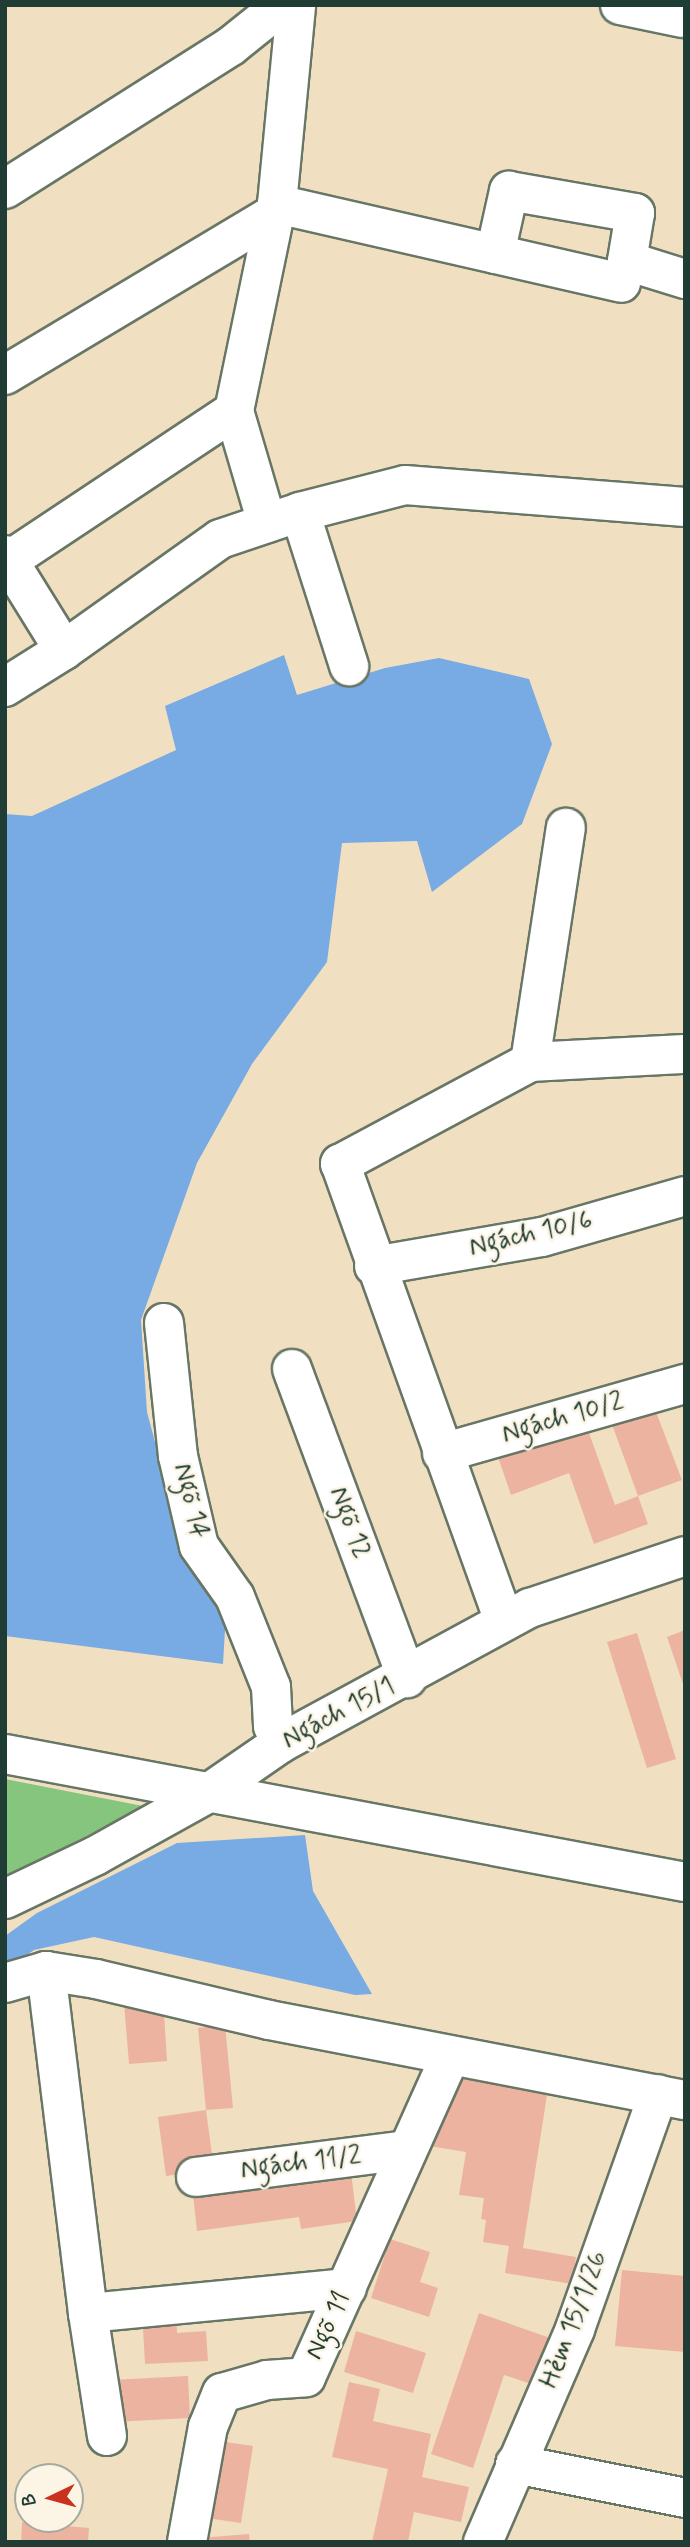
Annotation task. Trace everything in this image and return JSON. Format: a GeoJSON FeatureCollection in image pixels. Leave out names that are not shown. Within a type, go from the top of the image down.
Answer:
{"type":"FeatureCollection","features":[{"type":"Feature","properties":{"kind":"street"},"geometry":{"type":"LineString","coordinates":[[5,190],[231,46],[282,5]]}},
{"type":"Feature","properties":{"kind":"street"},"geometry":{"type":"LineString","coordinates":[[296,5],[276,209],[234,411],[349,666]]}},
{"type":"Feature","properties":{"kind":"street"},"geometry":{"type":"LineString","coordinates":[[620,5],[683,18]]}},
{"type":"Feature","properties":{"kind":"street"},"geometry":{"type":"LineString","coordinates":[[495,254],[509,191],[635,213],[627,261],[685,279]]}},
{"type":"Feature","properties":{"kind":"street"},"geometry":{"type":"LineString","coordinates":[[5,374],[276,209],[621,283]]}},
{"type":"Feature","properties":{"kind":"street"},"geometry":{"type":"LineString","coordinates":[[64,650],[6,560],[234,411]]}},
{"type":"Feature","properties":{"kind":"street"},"geometry":{"type":"LineString","coordinates":[[5,687],[64,650],[220,540],[284,517],[405,485],[685,507]]}},
{"type":"Feature","properties":{"kind":"street"},"geometry":{"type":"LineString","coordinates":[[530,1062],[566,828]]}},
{"type":"Feature","properties":{"kind":"street"},"geometry":{"type":"LineString","coordinates":[[503,1621],[374,1266],[340,1164],[530,1062],[685,1054]]}},
{"type":"Feature","properties":{"kind":"street","name":"Ngách 10/6"},"geometry":{"type":"LineString","coordinates":[[374,1266],[542,1237],[685,1196]]}},
{"type":"Feature","properties":{"kind":"street","name":"Ngõ 14"},"geometry":{"type":"LineString","coordinates":[[163,1323],[178,1456],[199,1546],[235,1597],[271,1687],[274,1726],[281,1743]]}},
{"type":"Feature","properties":{"kind":"street","name":"Ngõ 12"},"geometry":{"type":"LineString","coordinates":[[292,1369],[407,1678]]}},
{"type":"Feature","properties":{"kind":"street","name":"Ngách 10/2"},"geometry":{"type":"LineString","coordinates":[[442,1453],[685,1384]]}},
{"type":"Feature","properties":{"kind":"street","name":"Ngách 15/1"},"geometry":{"type":"LineString","coordinates":[[5,1899],[95,1856],[210,1792],[281,1743],[407,1678],[503,1621],[530,1608],[685,1556]]}},
{"type":"Feature","properties":{"kind":"street"},"geometry":{"type":"LineString","coordinates":[[5,1754],[685,1882]]}},
{"type":"Feature","properties":{"kind":"street"},"geometry":{"type":"LineString","coordinates":[[5,1983],[46,1971],[96,1979],[269,2020],[671,2097]]}},
{"type":"Feature","properties":{"kind":"street"},"geometry":{"type":"LineString","coordinates":[[46,1971],[88,2313],[107,2436]]}},
{"type":"Feature","properties":{"kind":"street","name":"Ngõ 11"},"geometry":{"type":"LineString","coordinates":[[187,2542],[208,2427],[222,2393],[267,2380],[306,2377],[450,2056]]}},
{"type":"Feature","properties":{"kind":"street","name":"Hẻm 15/1/26"},"geometry":{"type":"LineString","coordinates":[[483,2542],[671,2097]]}},
{"type":"Feature","properties":{"kind":"street","name":"Ngách 11/2"},"geometry":{"type":"LineString","coordinates":[[196,2177],[407,2151]]}},
{"type":"Feature","properties":{"kind":"street"},"geometry":{"type":"LineString","coordinates":[[88,2313],[347,2288]]}},
{"type":"Feature","properties":{"kind":"street"},"geometry":{"type":"LineString","coordinates":[[515,2464],[685,2498]]}},
{"type":"Feature","properties":{"kind":"green space"},"geometry":{"type":"Polygon","coordinates":[[[5,1779],[143,1806],[5,1879],[5,1779]]]}},
{"type":"Feature","properties":{"kind":"water"},"geometry":{"type":"Polygon","coordinates":[[[284,655],[297,695],[385,668],[439,658],[529,679],[552,744],[522,824],[432,892],[417,841],[342,843],[327,962],[252,1064],[197,1163],[141,1320],[147,1412],[177,1524],[226,1612],[223,1664],[5,1636],[5,814],[32,816],[176,750],[165,706],[284,655]]]}},
{"type":"Feature","properties":{"kind":"water"},"geometry":{"type":"Polygon","coordinates":[[[305,1835],[313,1891],[372,1994],[355,1995],[94,1937],[34,1950],[5,1970],[5,1936],[37,1913],[177,1843],[305,1835]]]}},
{"type":"Feature","properties":{"kind":"building"},"geometry":{"type":"Polygon","coordinates":[[[653,1404],[682,1480],[638,1496],[610,1419],[653,1404]]]}},
{"type":"Feature","properties":{"kind":"building"},"geometry":{"type":"Polygon","coordinates":[[[585,1422],[615,1505],[638,1496],[648,1524],[594,1544],[569,1473],[511,1495],[497,1454],[585,1422]]]}},
{"type":"Feature","properties":{"kind":"building"},"geometry":{"type":"Polygon","coordinates":[[[685,1630],[685,1687],[684,1687],[667,1637],[685,1630]]]}},
{"type":"Feature","properties":{"kind":"building"},"geometry":{"type":"Polygon","coordinates":[[[637,1633],[676,1759],[647,1768],[607,1642],[637,1633]]]}},
{"type":"Feature","properties":{"kind":"building"},"geometry":{"type":"Polygon","coordinates":[[[124,2003],[164,2013],[167,2061],[129,2064],[124,2003]]]}},
{"type":"Feature","properties":{"kind":"building"},"geometry":{"type":"Polygon","coordinates":[[[225,2025],[233,2108],[206,2110],[198,2028],[225,2025]]]}},
{"type":"Feature","properties":{"kind":"building"},"geometry":{"type":"Polygon","coordinates":[[[459,2074],[548,2089],[523,2248],[576,2257],[572,2284],[505,2273],[509,2246],[483,2242],[486,2220],[481,2219],[484,2198],[459,2195],[466,2152],[429,2146],[459,2074]]]}},
{"type":"Feature","properties":{"kind":"building"},"geometry":{"type":"Polygon","coordinates":[[[206,2110],[214,2169],[166,2176],[158,2117],[206,2110]]]}},
{"type":"Feature","properties":{"kind":"building"},"geometry":{"type":"Polygon","coordinates":[[[350,2164],[357,2221],[301,2229],[299,2217],[197,2231],[192,2185],[350,2164]]]}},
{"type":"Feature","properties":{"kind":"building"},"geometry":{"type":"Polygon","coordinates":[[[390,2239],[430,2252],[420,2282],[438,2288],[429,2317],[371,2298],[390,2239]]]}},
{"type":"Feature","properties":{"kind":"building"},"geometry":{"type":"Polygon","coordinates":[[[622,2270],[685,2276],[685,2352],[615,2346],[622,2270]]]}},
{"type":"Feature","properties":{"kind":"building"},"geometry":{"type":"Polygon","coordinates":[[[176,2309],[177,2333],[206,2331],[208,2361],[145,2364],[142,2311],[176,2309]]]}},
{"type":"Feature","properties":{"kind":"building"},"geometry":{"type":"Polygon","coordinates":[[[479,2313],[559,2341],[543,2388],[504,2375],[473,2468],[431,2454],[479,2313]]]}},
{"type":"Feature","properties":{"kind":"building"},"geometry":{"type":"Polygon","coordinates":[[[356,2331],[426,2353],[413,2393],[344,2372],[356,2331]]]}},
{"type":"Feature","properties":{"kind":"building"},"geometry":{"type":"Polygon","coordinates":[[[188,2376],[190,2418],[113,2422],[111,2380],[188,2376]]]}},
{"type":"Feature","properties":{"kind":"building"},"geometry":{"type":"Polygon","coordinates":[[[349,2382],[380,2389],[373,2421],[431,2434],[422,2477],[469,2487],[461,2522],[414,2512],[408,2542],[372,2542],[388,2469],[332,2457],[349,2382]]]}},
{"type":"Feature","properties":{"kind":"building"},"geometry":{"type":"Polygon","coordinates":[[[212,2440],[253,2446],[241,2523],[200,2517],[212,2440]]]}},
{"type":"Feature","properties":{"kind":"building"},"geometry":{"type":"Polygon","coordinates":[[[84,2528],[89,2528],[88,2542],[21,2542],[21,2533],[84,2533],[84,2528]]]}},
{"type":"Feature","properties":{"kind":"building"},"geometry":{"type":"Polygon","coordinates":[[[249,2534],[250,2542],[199,2542],[199,2538],[249,2534]]]}}]}
